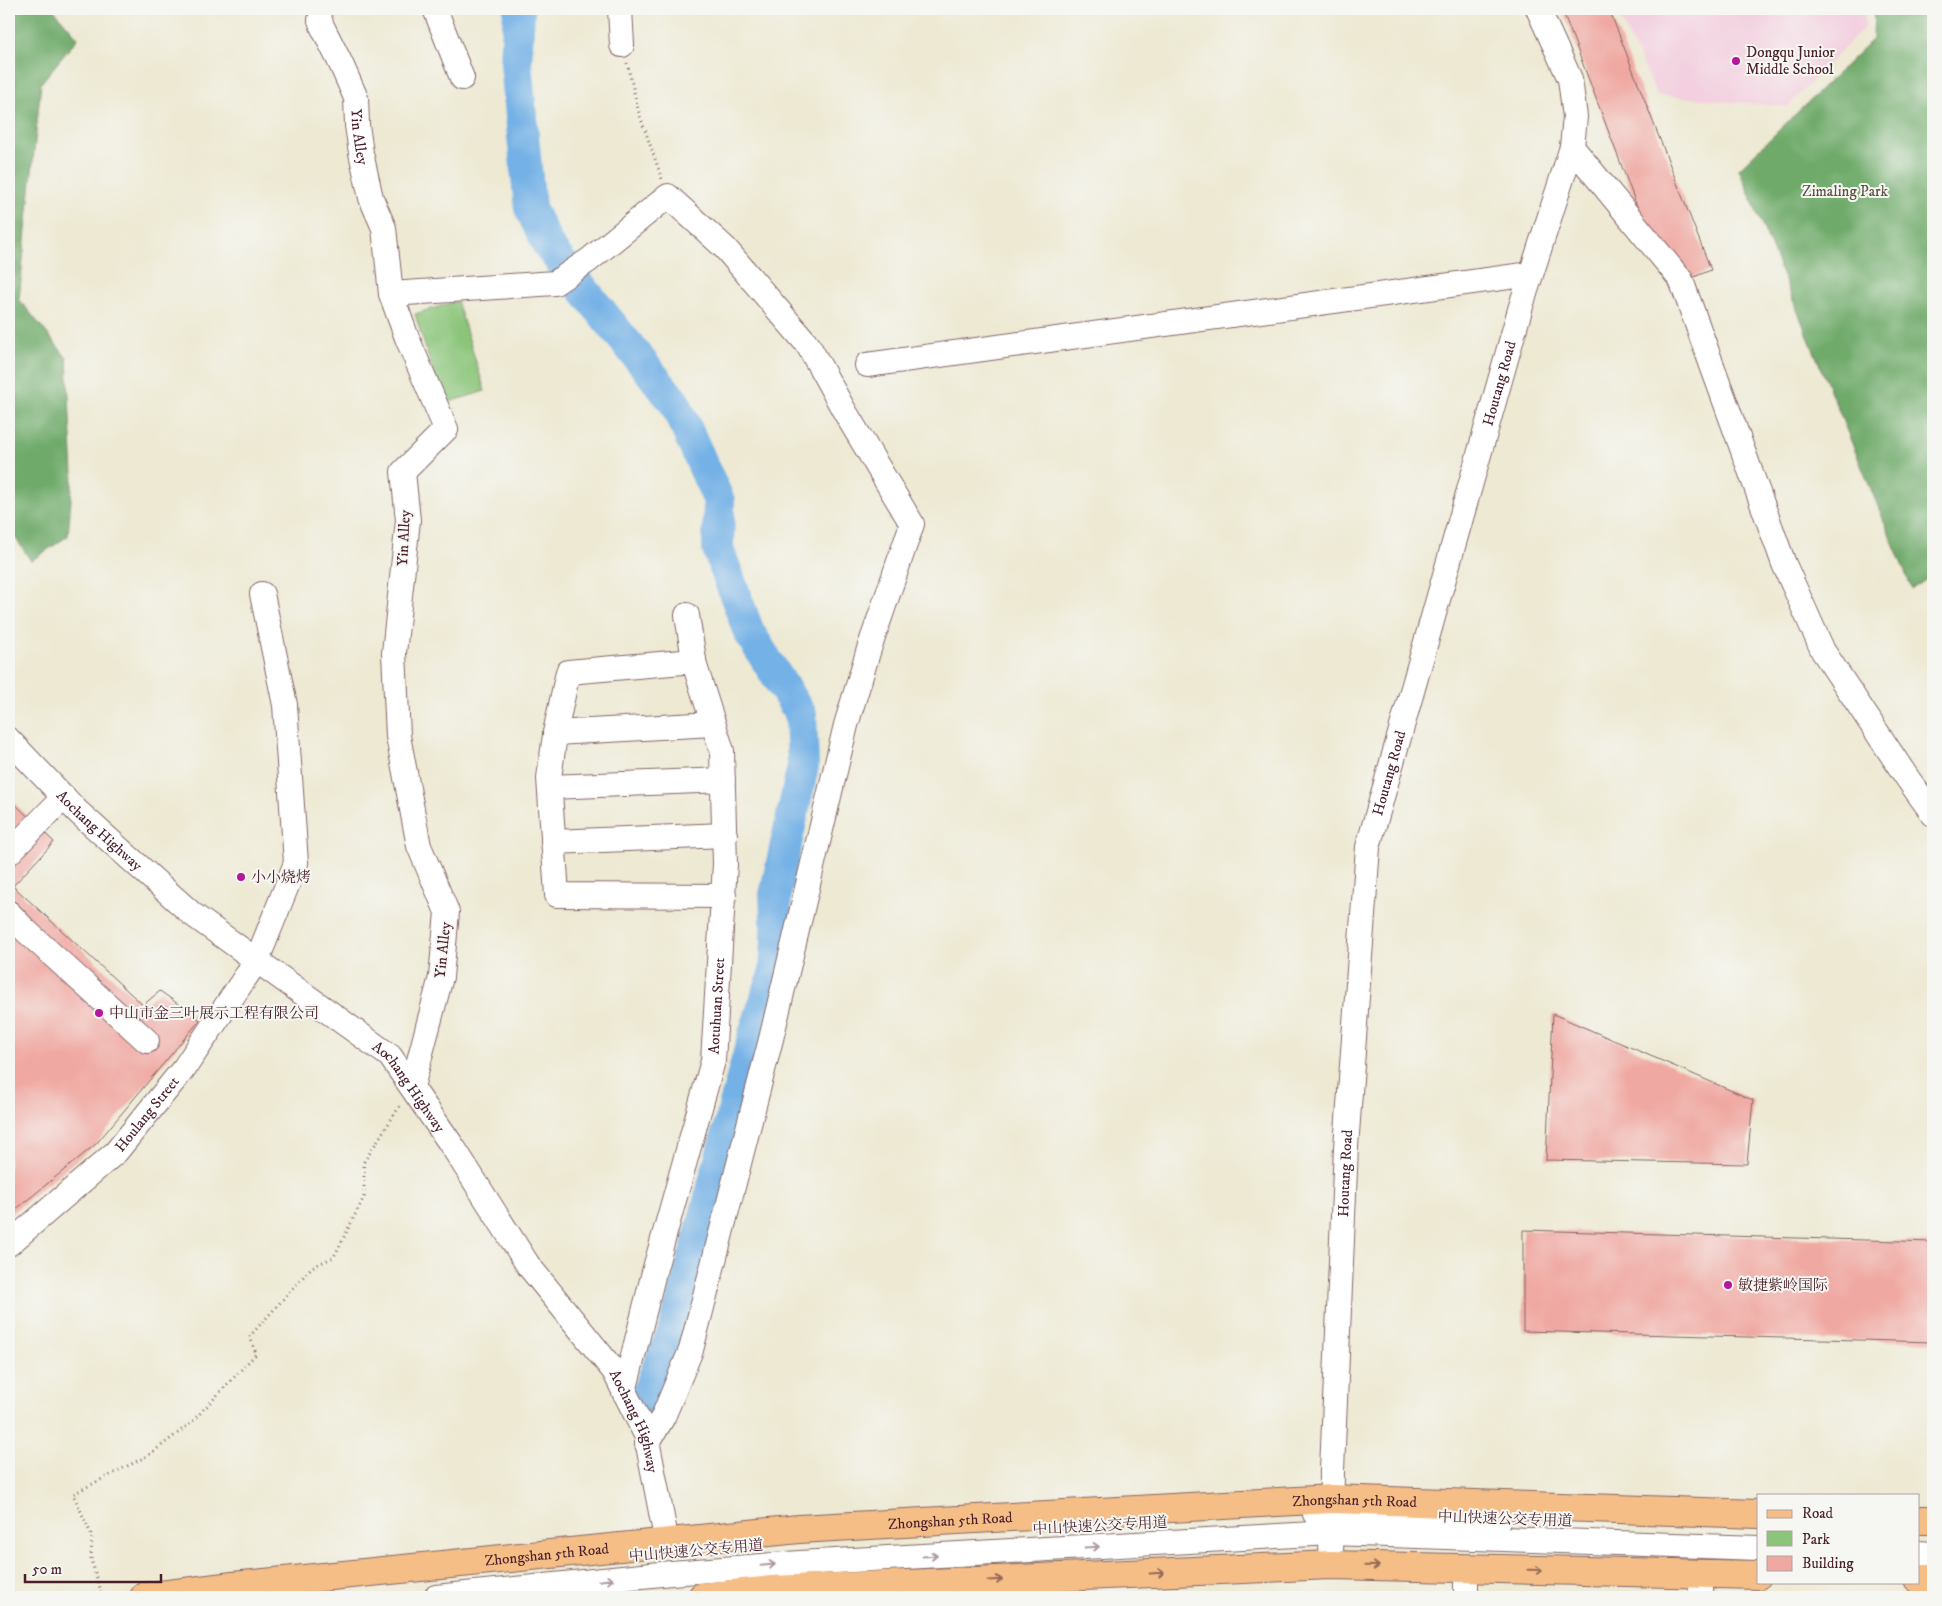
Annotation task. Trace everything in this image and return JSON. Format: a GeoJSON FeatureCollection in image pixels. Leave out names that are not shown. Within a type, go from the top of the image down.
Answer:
{"type":"FeatureCollection","features":[{"type":"Feature","properties":{"kind":"main road","name":"Zhongshan 5th Road"},"geometry":{"type":"LineString","coordinates":[[144,1597],[233,1586],[799,1530],[1331,1515],[1757,1514]]}},
{"type":"Feature","properties":{"kind":"main road"},"geometry":{"type":"LineString","coordinates":[[1920,1520],[1933,1520]]}},
{"type":"Feature","properties":{"kind":"main road"},"geometry":{"type":"LineString","coordinates":[[702,1597],[772,1590],[821,1593],[1331,1565],[1466,1568],[1701,1585],[1757,1575]]}},
{"type":"Feature","properties":{"kind":"main road"},"geometry":{"type":"LineString","coordinates":[[1920,1579],[1933,1579]]}},
{"type":"Feature","properties":{"kind":"street"},"geometry":{"type":"LineString","coordinates":[[435,9],[462,78]]}},
{"type":"Feature","properties":{"kind":"street"},"geometry":{"type":"LineString","coordinates":[[620,9],[622,45]]}},
{"type":"Feature","properties":{"kind":"street","name":"Houtang Road"},"geometry":{"type":"LineString","coordinates":[[1331,1565],[1331,1515],[1346,1146],[1368,847],[1531,274],[1572,147],[1575,117],[1570,79],[1538,9]]}},
{"type":"Feature","properties":{"kind":"street","name":"Yin Alley"},"geometry":{"type":"LineString","coordinates":[[320,20],[356,98],[361,153],[371,198],[384,228],[391,294],[407,338],[446,429],[403,472],[408,520],[394,653],[398,736],[420,846],[447,912],[441,978],[412,1087]]}},
{"type":"Feature","properties":{"kind":"street"},"geometry":{"type":"LineString","coordinates":[[1572,147],[1681,280],[1784,564],[1823,651],[1933,814]]}},
{"type":"Feature","properties":{"kind":"street"},"geometry":{"type":"LineString","coordinates":[[391,294],[555,283],[581,265],[668,196],[725,248],[808,345],[845,412],[912,524],[869,650],[846,725],[771,1038],[691,1350],[663,1417],[647,1444]]}},
{"type":"Feature","properties":{"kind":"street"},"geometry":{"type":"LineString","coordinates":[[867,366],[1531,274]]}},
{"type":"Feature","properties":{"kind":"street","name":"Houlang Street"},"geometry":{"type":"LineString","coordinates":[[9,1244],[116,1152],[185,1067],[257,960],[296,863],[285,705],[262,594]]}},
{"type":"Feature","properties":{"kind":"street","name":"Aotuhuan Street"},"geometry":{"type":"LineString","coordinates":[[624,1392],[655,1268],[713,1061],[724,896],[725,835],[722,751],[694,661],[687,615]]}},
{"type":"Feature","properties":{"kind":"street"},"geometry":{"type":"LineString","coordinates":[[694,661],[568,672],[555,733],[550,778],[557,894],[724,896]]}},
{"type":"Feature","properties":{"kind":"street"},"geometry":{"type":"LineString","coordinates":[[555,733],[713,724]]}},
{"type":"Feature","properties":{"kind":"street","name":"Aochang Highway"},"geometry":{"type":"LineString","coordinates":[[9,740],[64,797],[192,914],[390,1056],[453,1147],[528,1265],[614,1371],[646,1435],[667,1543]]}},
{"type":"Feature","properties":{"kind":"street"},"geometry":{"type":"LineString","coordinates":[[550,787],[723,780]]}},
{"type":"Feature","properties":{"kind":"street"},"geometry":{"type":"LineString","coordinates":[[9,853],[64,797]]}},
{"type":"Feature","properties":{"kind":"street"},"geometry":{"type":"LineString","coordinates":[[554,842],[725,835]]}},
{"type":"Feature","properties":{"kind":"street"},"geometry":{"type":"LineString","coordinates":[[9,913],[146,1041]]}},
{"type":"Feature","properties":{"kind":"street","name":"中山快速公交专用道"},"geometry":{"type":"LineString","coordinates":[[235,1597],[669,1553],[788,1543],[1331,1515],[1757,1527]]}},
{"type":"Feature","properties":{"kind":"street","name":"中山快速公交专用道"},"geometry":{"type":"LineString","coordinates":[[436,1597],[671,1573],[1331,1515],[1757,1548]]}},
{"type":"Feature","properties":{"kind":"street"},"geometry":{"type":"LineString","coordinates":[[1920,1533],[1933,1533]]}},
{"type":"Feature","properties":{"kind":"street"},"geometry":{"type":"LineString","coordinates":[[1920,1553],[1933,1554]]}},
{"type":"Feature","properties":{"kind":"street"},"geometry":{"type":"LineString","coordinates":[[1466,1568],[1466,1597]]}},
{"type":"Feature","properties":{"kind":"path"},"geometry":{"type":"LineString","coordinates":[[622,45],[640,113],[668,196]]}},
{"type":"Feature","properties":{"kind":"path"},"geometry":{"type":"LineString","coordinates":[[103,1597],[91,1560],[92,1536],[74,1494],[149,1454],[191,1423],[256,1354],[250,1336],[312,1267],[334,1257],[364,1197],[364,1162],[412,1087]]}},
{"type":"Feature","properties":{"kind":"shaded area","name":"Dongqu Junior Middle School"},"geometry":{"type":"Polygon","coordinates":[[[1616,9],[1865,9],[1865,27],[1787,107],[1657,95],[1616,9]]]}},
{"type":"Feature","properties":{"kind":"green space"},"geometry":{"type":"Polygon","coordinates":[[[9,9],[53,9],[78,38],[41,83],[19,299],[67,358],[73,475],[68,536],[31,561],[9,528],[9,9]]]}},
{"type":"Feature","properties":{"kind":"green space","name":"Zimaling Park"},"geometry":{"type":"Polygon","coordinates":[[[1874,9],[1933,9],[1933,575],[1912,589],[1739,169],[1873,39],[1874,9]]]}},
{"type":"Feature","properties":{"kind":"green space"},"geometry":{"type":"Polygon","coordinates":[[[457,301],[485,391],[443,404],[415,314],[457,301]]]}},
{"type":"Feature","properties":{"kind":"building"},"geometry":{"type":"Polygon","coordinates":[[[1562,9],[1609,9],[1711,270],[1689,279],[1638,209],[1562,9]]]}},
{"type":"Feature","properties":{"kind":"building","name":"中山市金三叶展示工程有限公司"},"geometry":{"type":"Polygon","coordinates":[[[9,798],[54,842],[13,886],[143,1005],[160,991],[200,1020],[96,1144],[9,1215],[9,798]]]}},
{"type":"Feature","properties":{"kind":"building"},"geometry":{"type":"Polygon","coordinates":[[[1553,1014],[1753,1100],[1747,1164],[1546,1160],[1553,1014]]]}},
{"type":"Feature","properties":{"kind":"building","name":"敏捷紫岭国际"},"geometry":{"type":"Polygon","coordinates":[[[1523,1230],[1933,1242],[1933,1342],[1523,1331],[1523,1230]]]}},
{"type":"Feature","properties":{"kind":"waterway"},"geometry":{"type":"LineString","coordinates":[[519,9],[516,64],[530,208],[549,247],[675,403],[719,501],[718,549],[749,632],[801,715],[803,766],[775,895],[777,941],[775,972],[754,1034],[675,1328],[645,1398]]}},
{"type":"Feature","properties":{"kind":"place","name":"Dongqu Junior Middle School"},"geometry":{"type":"Point","coordinates":[1736,61]}},
{"type":"Feature","properties":{"kind":"place","name":"小小烧烤"},"geometry":{"type":"Point","coordinates":[241,877]}},
{"type":"Feature","properties":{"kind":"place","name":"中山市金三叶展示工程有限公司"},"geometry":{"type":"Point","coordinates":[99,1013]}},
{"type":"Feature","properties":{"kind":"place","name":"敏捷紫岭国际"},"geometry":{"type":"Point","coordinates":[1728,1285]}}]}
